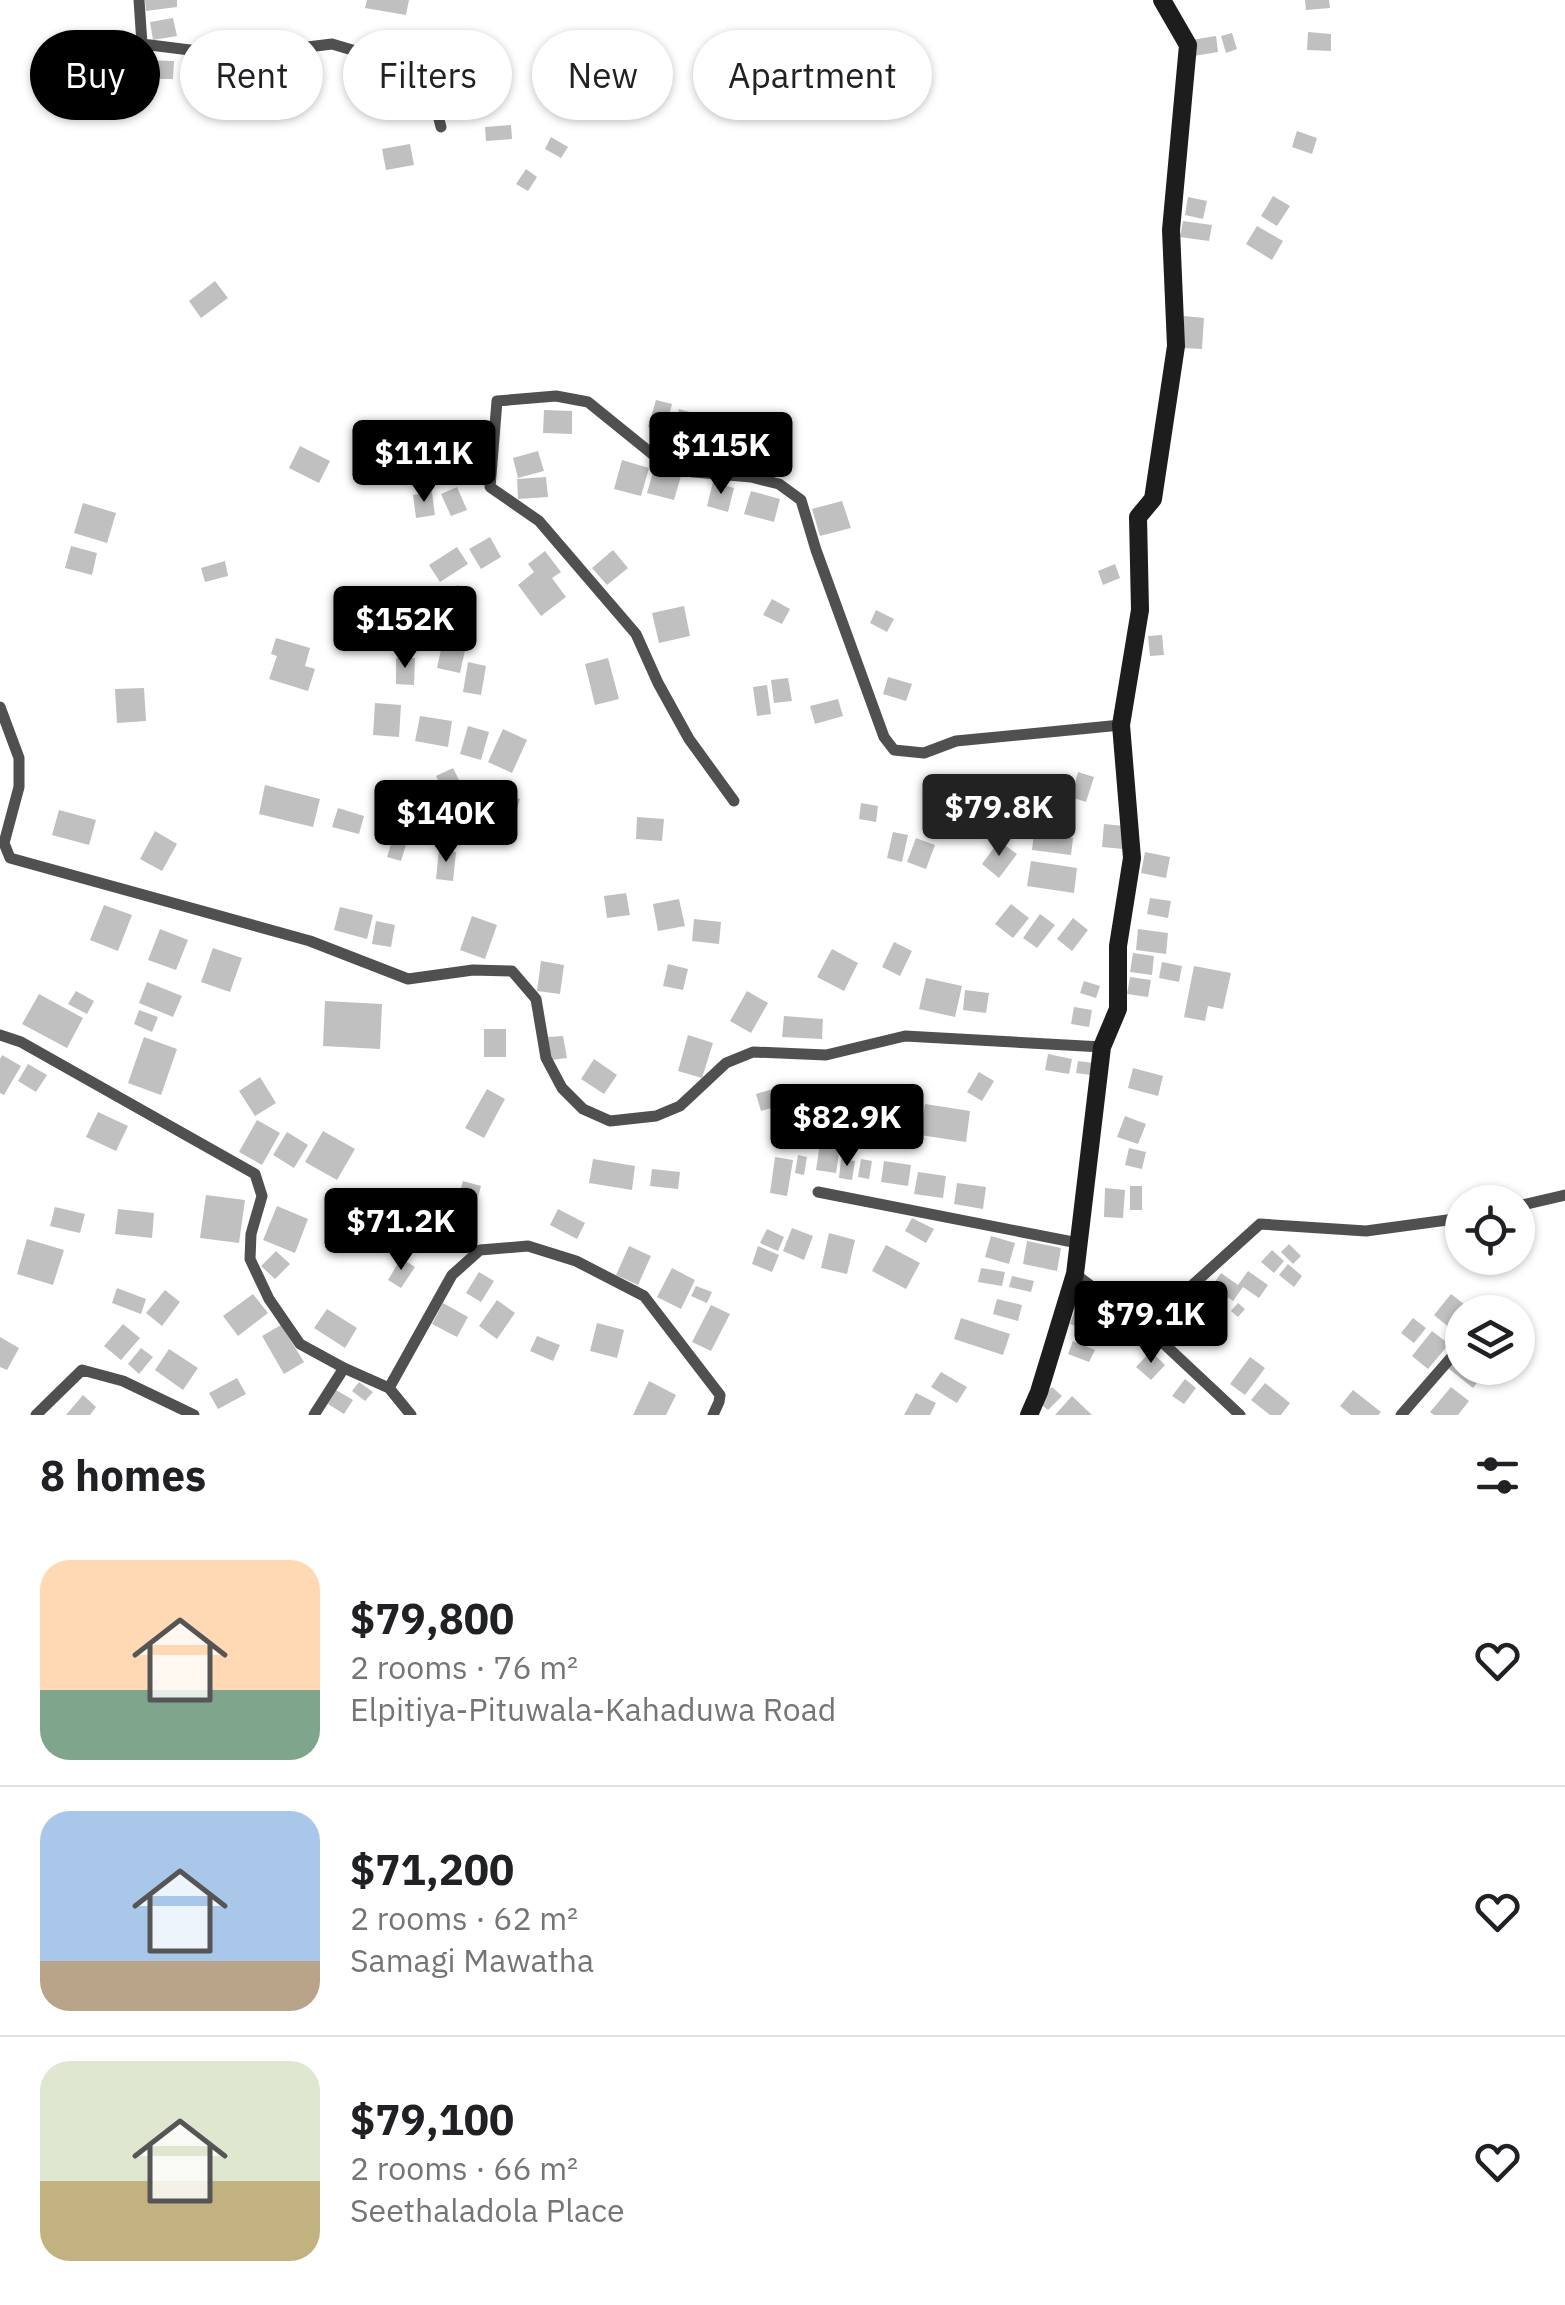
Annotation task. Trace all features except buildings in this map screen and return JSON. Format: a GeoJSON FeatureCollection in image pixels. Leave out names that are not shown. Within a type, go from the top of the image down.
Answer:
{"type":"FeatureCollection","features":[{"type":"Feature","properties":{"kind":"street"},"geometry":{"type":"LineString","coordinates":[[139,0],[142,44],[222,54],[332,44],[413,68],[434,96],[441,127]]}},
{"type":"Feature","properties":{"kind":"street"},"geometry":{"type":"LineString","coordinates":[[1029,1415],[1075,1274],[1102,1047],[1118,1009],[1118,946],[1132,858],[1120,725],[1140,610],[1138,518],[1152,499],[1176,346],[1171,230],[1188,45],[1162,0]]}},
{"type":"Feature","properties":{"kind":"street"},"geometry":{"type":"LineString","coordinates":[[734,801],[689,740],[636,634],[539,522],[490,488],[497,401],[556,396],[588,402],[672,470],[752,477],[780,484],[802,500],[816,550],[884,738],[894,750],[924,753],[956,741],[1120,725]]}},
{"type":"Feature","properties":{"kind":"street"},"geometry":{"type":"LineString","coordinates":[[0,706],[19,758],[19,787],[4,843],[10,858],[310,941],[408,979],[473,970],[512,971],[536,999],[546,1058],[562,1088],[583,1109],[610,1121],[656,1116],[680,1106],[726,1063],[753,1052],[826,1054],[906,1036],[1102,1047]]}},
{"type":"Feature","properties":{"kind":"street"},"geometry":{"type":"LineString","coordinates":[[0,1035],[21,1042],[255,1174],[262,1196],[251,1234],[250,1259],[269,1300],[300,1344],[389,1388],[411,1415]]}},
{"type":"Feature","properties":{"kind":"street"},"geometry":{"type":"LineString","coordinates":[[818,1192],[1078,1243]]}},
{"type":"Feature","properties":{"kind":"street"},"geometry":{"type":"LineString","coordinates":[[1535,1202],[1565,1195]]}},
{"type":"Feature","properties":{"kind":"street"},"geometry":{"type":"LineString","coordinates":[[1146,1326],[1260,1224],[1366,1231],[1445,1220]]}},
{"type":"Feature","properties":{"kind":"street"},"geometry":{"type":"LineString","coordinates":[[389,1388],[452,1275],[480,1250],[528,1246],[576,1261],[644,1296],[720,1395],[714,1415]]}},
{"type":"Feature","properties":{"kind":"street"},"geometry":{"type":"LineString","coordinates":[[1075,1274],[1146,1326],[1240,1415]]}},
{"type":"Feature","properties":{"kind":"street"},"geometry":{"type":"LineString","coordinates":[[1401,1415],[1445,1365]]}},
{"type":"Feature","properties":{"kind":"street"},"geometry":{"type":"LineString","coordinates":[[314,1415],[344,1368]]}},
{"type":"Feature","properties":{"kind":"street"},"geometry":{"type":"LineString","coordinates":[[36,1415],[82,1370],[124,1382],[194,1415]]}}]}
